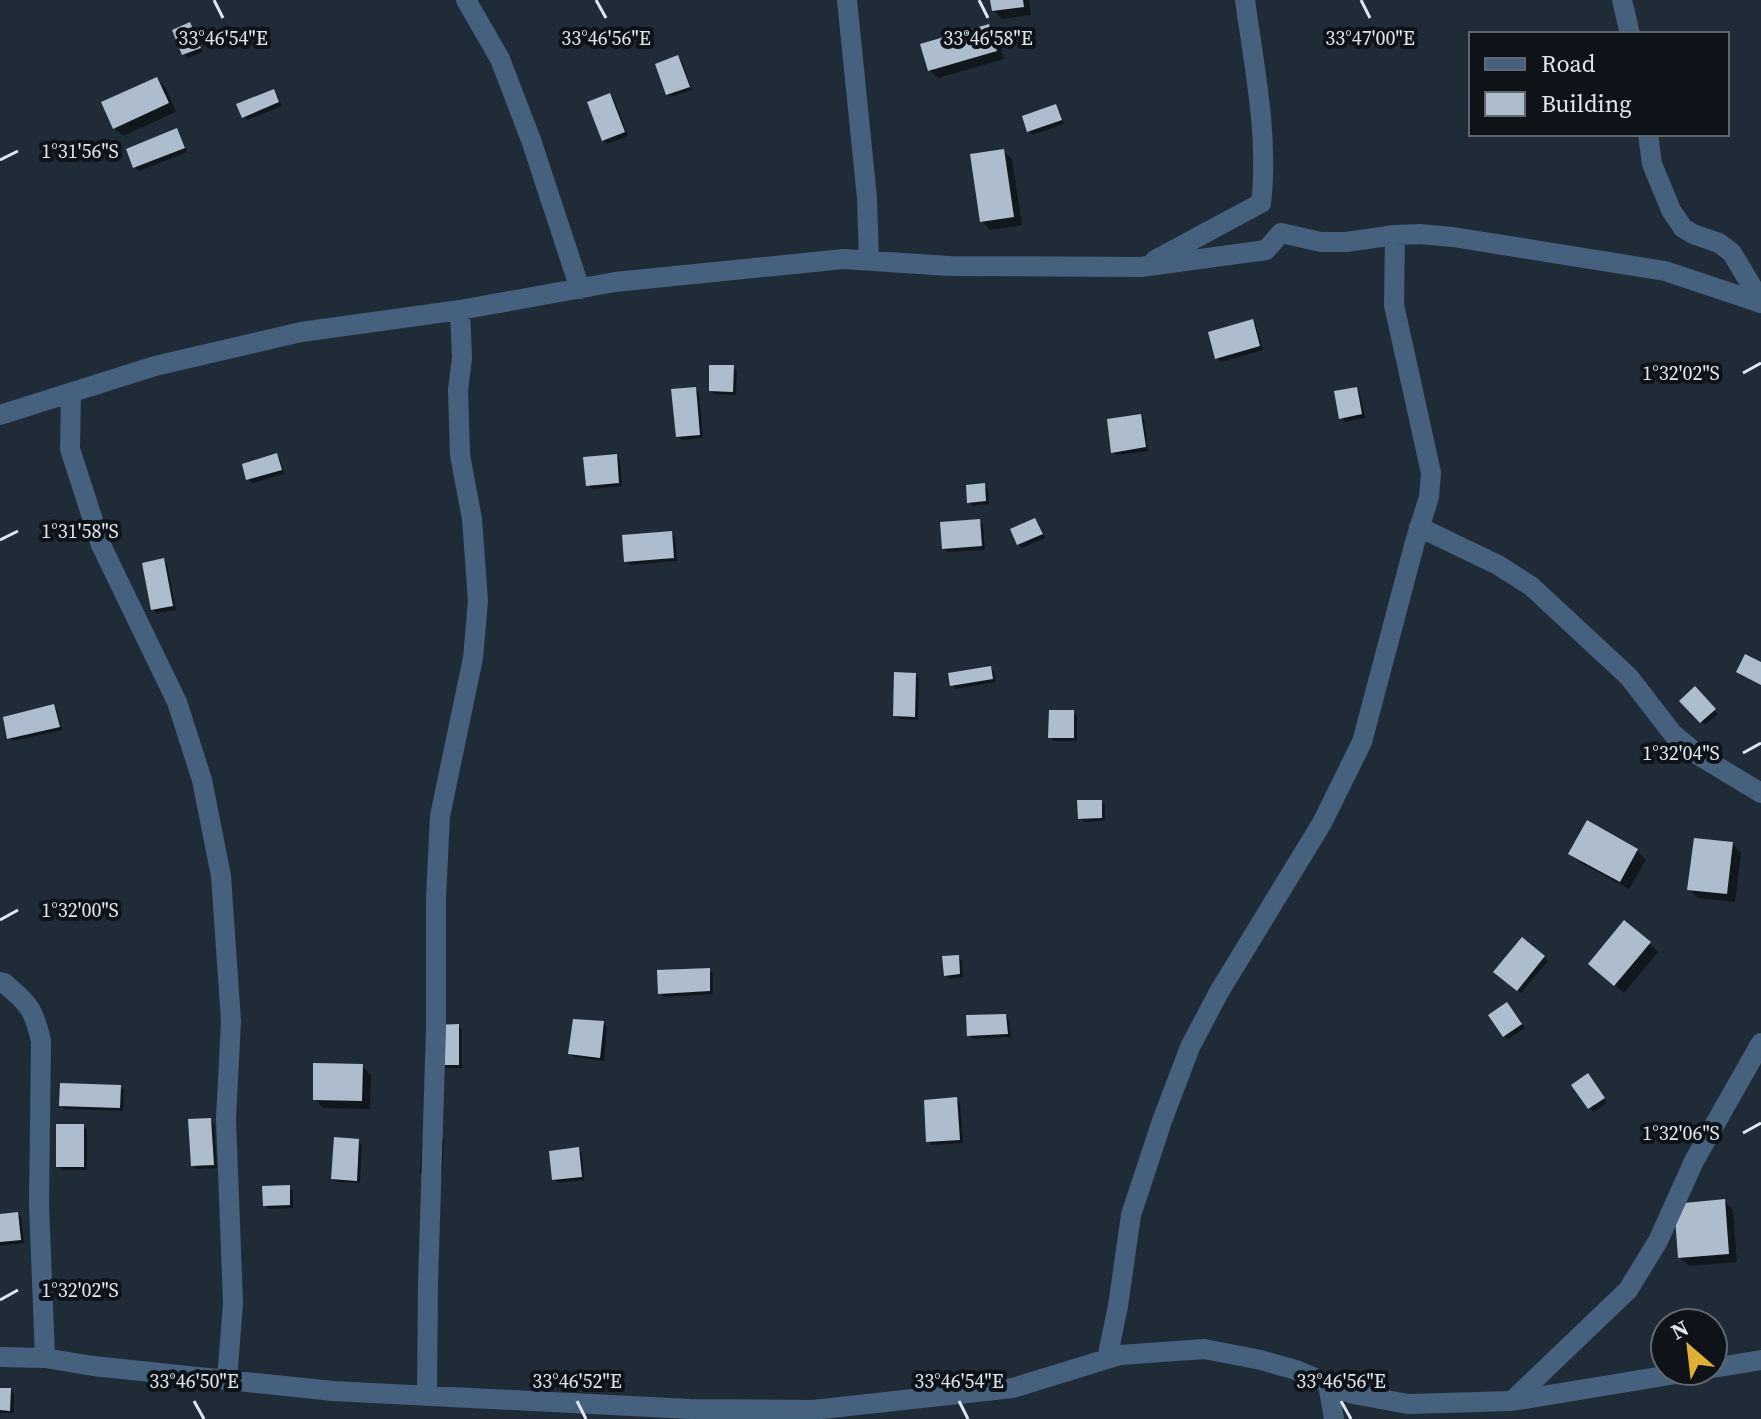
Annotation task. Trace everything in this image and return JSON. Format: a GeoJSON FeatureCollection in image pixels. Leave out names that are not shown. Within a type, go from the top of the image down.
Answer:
{"type":"FeatureCollection","features":[{"type":"Feature","properties":{"kind":"street"},"geometry":{"type":"LineString","coordinates":[[466,0],[500,59],[526,126],[580,289]]}},
{"type":"Feature","properties":{"kind":"street"},"geometry":{"type":"LineString","coordinates":[[847,0],[867,198],[869,261]]}},
{"type":"Feature","properties":{"kind":"street"},"geometry":{"type":"LineString","coordinates":[[1141,267],[1261,203],[1260,117],[1245,0]]}},
{"type":"Feature","properties":{"kind":"street"},"geometry":{"type":"LineString","coordinates":[[1622,0],[1630,32]]}},
{"type":"Feature","properties":{"kind":"street"},"geometry":{"type":"LineString","coordinates":[[1648,136],[1652,164],[1671,210],[1683,228],[1719,243],[1732,253],[1761,302]]}},
{"type":"Feature","properties":{"kind":"street"},"geometry":{"type":"LineString","coordinates":[[0,415],[155,366],[301,332],[460,310],[615,282],[844,259],[949,266],[1141,267],[1266,250],[1281,233],[1321,242],[1419,234],[1665,271],[1761,302]]}},
{"type":"Feature","properties":{"kind":"street"},"geometry":{"type":"LineString","coordinates":[[1107,1359],[1131,1215],[1162,1121],[1190,1047],[1219,992],[1322,823],[1362,742],[1429,497],[1431,473],[1394,305],[1395,235]]}},
{"type":"Feature","properties":{"kind":"street"},"geometry":{"type":"LineString","coordinates":[[427,1396],[440,816],[473,658],[478,601],[472,519],[460,455],[460,310]]}},
{"type":"Feature","properties":{"kind":"street"},"geometry":{"type":"LineString","coordinates":[[71,393],[70,449],[101,545],[177,702],[202,780],[221,876],[231,1021],[226,1119],[233,1303],[227,1380]]}},
{"type":"Feature","properties":{"kind":"street"},"geometry":{"type":"LineString","coordinates":[[1419,527],[1498,565],[1531,586],[1629,677],[1673,734],[1698,755],[1761,793]]}},
{"type":"Feature","properties":{"kind":"street"},"geometry":{"type":"LineString","coordinates":[[0,982],[26,1002],[36,1019],[41,1041],[39,1205],[45,1358]]}},
{"type":"Feature","properties":{"kind":"street"},"geometry":{"type":"LineString","coordinates":[[1512,1401],[1628,1290],[1658,1241],[1694,1161],[1761,1043]]}},
{"type":"Feature","properties":{"kind":"street"},"geometry":{"type":"LineString","coordinates":[[0,1357],[45,1358],[93,1366],[333,1391],[427,1396],[599,1412],[885,1410],[1013,1388],[1120,1355],[1204,1349],[1296,1370],[1353,1394],[1408,1404],[1512,1401],[1649,1378]]}},
{"type":"Feature","properties":{"kind":"street"},"geometry":{"type":"LineString","coordinates":[[1729,1365],[1761,1360]]}},
{"type":"Feature","properties":{"kind":"street"},"geometry":{"type":"LineString","coordinates":[[1328,1384],[1334,1419]]}},
{"type":"Feature","properties":{"kind":"building"},"geometry":{"type":"Polygon","coordinates":[[[990,0],[1023,0],[1024,7],[992,11],[990,0]]]}},
{"type":"Feature","properties":{"kind":"building"},"geometry":{"type":"Polygon","coordinates":[[[190,22],[201,48],[182,55],[172,30],[190,22]]]}},
{"type":"Feature","properties":{"kind":"building"},"geometry":{"type":"Polygon","coordinates":[[[989,24],[997,51],[928,71],[920,44],[989,24]]]}},
{"type":"Feature","properties":{"kind":"building"},"geometry":{"type":"Polygon","coordinates":[[[678,55],[690,87],[666,95],[655,64],[678,55]]]}},
{"type":"Feature","properties":{"kind":"building"},"geometry":{"type":"Polygon","coordinates":[[[157,77],[169,103],[113,129],[101,102],[157,77]]]}},
{"type":"Feature","properties":{"kind":"building"},"geometry":{"type":"Polygon","coordinates":[[[274,89],[279,102],[242,118],[236,104],[274,89]]]}},
{"type":"Feature","properties":{"kind":"building"},"geometry":{"type":"Polygon","coordinates":[[[610,93],[625,132],[602,141],[587,102],[610,93]]]}},
{"type":"Feature","properties":{"kind":"building"},"geometry":{"type":"Polygon","coordinates":[[[1056,104],[1062,120],[1027,132],[1022,116],[1056,104]]]}},
{"type":"Feature","properties":{"kind":"building"},"geometry":{"type":"Polygon","coordinates":[[[177,128],[185,148],[133,168],[126,149],[177,128]]]}},
{"type":"Feature","properties":{"kind":"building"},"geometry":{"type":"Polygon","coordinates":[[[1004,149],[1014,217],[980,222],[970,154],[1004,149]]]}},
{"type":"Feature","properties":{"kind":"building"},"geometry":{"type":"Polygon","coordinates":[[[1253,319],[1260,346],[1215,359],[1208,332],[1253,319]]]}},
{"type":"Feature","properties":{"kind":"building"},"geometry":{"type":"Polygon","coordinates":[[[709,365],[734,365],[733,392],[709,391],[709,365]]]}},
{"type":"Feature","properties":{"kind":"building"},"geometry":{"type":"Polygon","coordinates":[[[696,387],[700,435],[676,437],[671,389],[696,387]]]}},
{"type":"Feature","properties":{"kind":"building"},"geometry":{"type":"Polygon","coordinates":[[[1357,387],[1362,414],[1339,419],[1334,391],[1357,387]]]}},
{"type":"Feature","properties":{"kind":"building"},"geometry":{"type":"Polygon","coordinates":[[[1141,414],[1146,447],[1111,453],[1107,419],[1141,414]]]}},
{"type":"Feature","properties":{"kind":"building"},"geometry":{"type":"Polygon","coordinates":[[[277,453],[282,470],[246,480],[242,464],[277,453]]]}},
{"type":"Feature","properties":{"kind":"building"},"geometry":{"type":"Polygon","coordinates":[[[617,454],[619,483],[586,486],[583,457],[617,454]]]}},
{"type":"Feature","properties":{"kind":"building"},"geometry":{"type":"Polygon","coordinates":[[[985,483],[986,501],[967,503],[966,485],[985,483]]]}},
{"type":"Feature","properties":{"kind":"building"},"geometry":{"type":"Polygon","coordinates":[[[1035,518],[1043,534],[1017,545],[1010,529],[1035,518]]]}},
{"type":"Feature","properties":{"kind":"building"},"geometry":{"type":"Polygon","coordinates":[[[980,519],[982,546],[942,549],[940,522],[980,519]]]}},
{"type":"Feature","properties":{"kind":"building"},"geometry":{"type":"Polygon","coordinates":[[[672,531],[674,558],[624,562],[622,535],[672,531]]]}},
{"type":"Feature","properties":{"kind":"building"},"geometry":{"type":"Polygon","coordinates":[[[164,558],[173,606],[151,610],[142,563],[164,558]]]}},
{"type":"Feature","properties":{"kind":"building"},"geometry":{"type":"Polygon","coordinates":[[[1745,654],[1761,662],[1761,685],[1736,672],[1745,654]]]}},
{"type":"Feature","properties":{"kind":"building"},"geometry":{"type":"Polygon","coordinates":[[[991,666],[993,679],[950,686],[948,673],[991,666]]]}},
{"type":"Feature","properties":{"kind":"building"},"geometry":{"type":"Polygon","coordinates":[[[894,672],[916,673],[915,717],[893,716],[894,672]]]}},
{"type":"Feature","properties":{"kind":"building"},"geometry":{"type":"Polygon","coordinates":[[[1695,686],[1716,709],[1700,723],[1679,701],[1695,686]]]}},
{"type":"Feature","properties":{"kind":"building"},"geometry":{"type":"Polygon","coordinates":[[[54,704],[60,727],[7,739],[3,717],[54,704]]]}},
{"type":"Feature","properties":{"kind":"building"},"geometry":{"type":"Polygon","coordinates":[[[1049,710],[1074,710],[1074,738],[1048,738],[1049,710]]]}},
{"type":"Feature","properties":{"kind":"building"},"geometry":{"type":"Polygon","coordinates":[[[1077,800],[1102,800],[1102,818],[1078,819],[1077,800]]]}},
{"type":"Feature","properties":{"kind":"building"},"geometry":{"type":"Polygon","coordinates":[[[1587,820],[1638,849],[1620,882],[1568,854],[1587,820]]]}},
{"type":"Feature","properties":{"kind":"building"},"geometry":{"type":"Polygon","coordinates":[[[1694,838],[1733,842],[1727,894],[1687,890],[1694,838]]]}},
{"type":"Feature","properties":{"kind":"building"},"geometry":{"type":"Polygon","coordinates":[[[1624,920],[1651,942],[1614,986],[1588,964],[1624,920]]]}},
{"type":"Feature","properties":{"kind":"building"},"geometry":{"type":"Polygon","coordinates":[[[1522,937],[1545,956],[1517,991],[1493,972],[1522,937]]]}},
{"type":"Feature","properties":{"kind":"building"},"geometry":{"type":"Polygon","coordinates":[[[959,955],[960,974],[944,976],[942,956],[959,955]]]}},
{"type":"Feature","properties":{"kind":"building"},"geometry":{"type":"Polygon","coordinates":[[[710,968],[710,991],[658,994],[657,970],[710,968]]]}},
{"type":"Feature","properties":{"kind":"building"},"geometry":{"type":"Polygon","coordinates":[[[1507,1002],[1522,1024],[1503,1037],[1488,1015],[1507,1002]]]}},
{"type":"Feature","properties":{"kind":"building"},"geometry":{"type":"Polygon","coordinates":[[[1006,1014],[1008,1034],[967,1036],[966,1015],[1006,1014]]]}},
{"type":"Feature","properties":{"kind":"building"},"geometry":{"type":"Polygon","coordinates":[[[573,1019],[604,1021],[600,1058],[568,1054],[573,1019]]]}},
{"type":"Feature","properties":{"kind":"building"},"geometry":{"type":"Polygon","coordinates":[[[459,1024],[459,1065],[436,1065],[436,1025],[459,1024]]]}},
{"type":"Feature","properties":{"kind":"building"},"geometry":{"type":"Polygon","coordinates":[[[313,1063],[363,1064],[362,1101],[313,1100],[313,1063]]]}},
{"type":"Feature","properties":{"kind":"building"},"geometry":{"type":"Polygon","coordinates":[[[1588,1073],[1605,1098],[1588,1109],[1571,1085],[1588,1073]]]}},
{"type":"Feature","properties":{"kind":"building"},"geometry":{"type":"Polygon","coordinates":[[[60,1083],[121,1085],[120,1108],[59,1106],[60,1083]]]}},
{"type":"Feature","properties":{"kind":"building"},"geometry":{"type":"Polygon","coordinates":[[[957,1097],[960,1140],[926,1142],[924,1100],[957,1097]]]}},
{"type":"Feature","properties":{"kind":"building"},"geometry":{"type":"Polygon","coordinates":[[[211,1118],[214,1165],[191,1166],[188,1119],[211,1118]]]}},
{"type":"Feature","properties":{"kind":"building"},"geometry":{"type":"Polygon","coordinates":[[[56,1124],[84,1124],[84,1167],[56,1167],[56,1124]]]}},
{"type":"Feature","properties":{"kind":"building"},"geometry":{"type":"Polygon","coordinates":[[[334,1137],[359,1139],[357,1181],[331,1179],[334,1137]]]}},
{"type":"Feature","properties":{"kind":"building"},"geometry":{"type":"Polygon","coordinates":[[[579,1147],[582,1177],[552,1180],[549,1151],[579,1147]]]}},
{"type":"Feature","properties":{"kind":"building"},"geometry":{"type":"Polygon","coordinates":[[[290,1185],[290,1205],[263,1206],[262,1186],[290,1185]]]}},
{"type":"Feature","properties":{"kind":"building"},"geometry":{"type":"Polygon","coordinates":[[[1725,1199],[1729,1254],[1678,1258],[1674,1204],[1725,1199]]]}},
{"type":"Feature","properties":{"kind":"building"},"geometry":{"type":"Polygon","coordinates":[[[18,1212],[21,1240],[0,1242],[0,1214],[18,1212]]]}},
{"type":"Feature","properties":{"kind":"building"},"geometry":{"type":"Polygon","coordinates":[[[0,1388],[11,1388],[10,1411],[0,1410],[0,1388]]]}}]}
